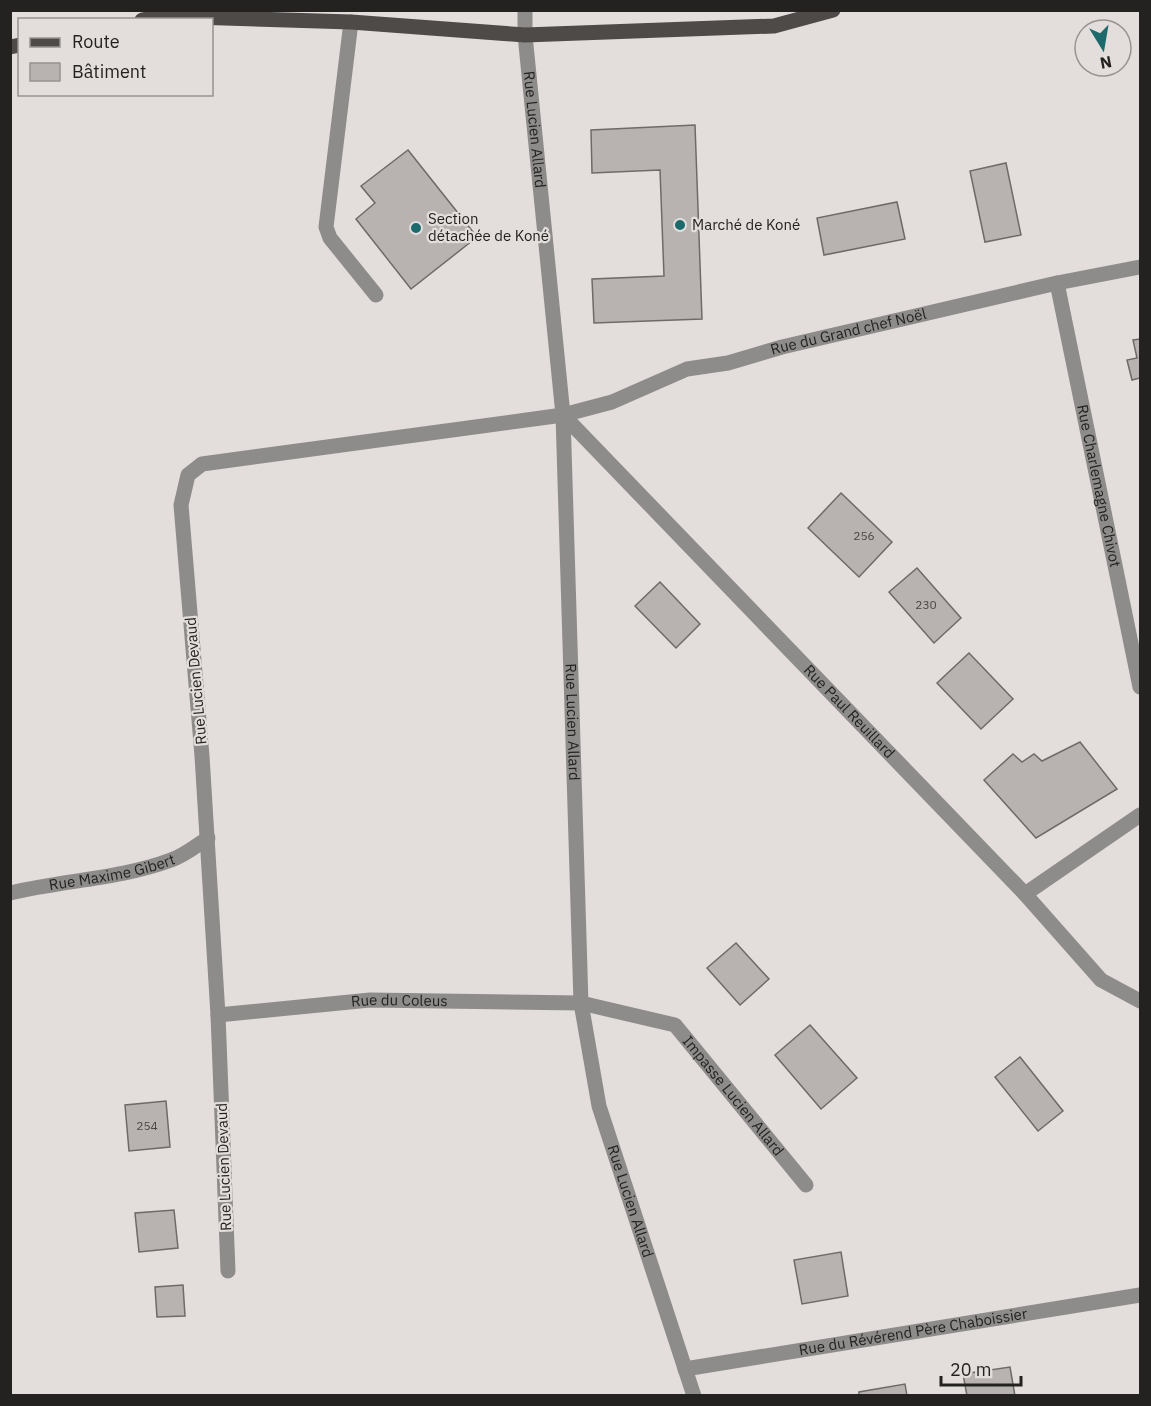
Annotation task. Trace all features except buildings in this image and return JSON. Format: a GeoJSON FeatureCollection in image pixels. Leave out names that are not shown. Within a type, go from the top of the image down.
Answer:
{"type":"FeatureCollection","features":[{"type":"Feature","properties":{"kind":"main road"},"geometry":{"type":"LineString","coordinates":[[152,18],[161,16],[351,22],[525,35],[774,26],[833,10]]}},
{"type":"Feature","properties":{"kind":"street","name":"Rue Lucien Allard"},"geometry":{"type":"LineString","coordinates":[[525,10],[525,35],[563,415],[581,1003],[599,1106],[694,1395]]}},
{"type":"Feature","properties":{"kind":"street"},"geometry":{"type":"LineString","coordinates":[[351,22],[326,227],[330,238],[375,295]]}},
{"type":"Feature","properties":{"kind":"street","name":"Rue du Grand chef Noël"},"geometry":{"type":"LineString","coordinates":[[563,415],[612,402],[687,369],[728,363],[782,347],[1140,267]]}},
{"type":"Feature","properties":{"kind":"street","name":"Rue Charlemagne Chivot"},"geometry":{"type":"LineString","coordinates":[[1057,284],[1140,687]]}},
{"type":"Feature","properties":{"kind":"street","name":"Rue Lucien Devaud"},"geometry":{"type":"LineString","coordinates":[[228,1271],[218,1015],[202,756],[181,505],[188,475],[202,464],[563,415]]}},
{"type":"Feature","properties":{"kind":"street","name":"Rue Paul Reuillard"},"geometry":{"type":"LineString","coordinates":[[563,415],[1025,894],[1101,980],[1140,1001]]}},
{"type":"Feature","properties":{"kind":"street"},"geometry":{"type":"LineString","coordinates":[[1025,894],[1140,815]]}},
{"type":"Feature","properties":{"kind":"street","name":"Rue Maxime Gibert"},"geometry":{"type":"LineString","coordinates":[[10,893],[131,872],[174,860],[207,838]]}},
{"type":"Feature","properties":{"kind":"street","name":"Rue du Coleus"},"geometry":{"type":"LineString","coordinates":[[218,1015],[370,1000],[581,1003]]}},
{"type":"Feature","properties":{"kind":"street","name":"Impasse Lucien Allard"},"geometry":{"type":"LineString","coordinates":[[581,1003],[675,1025],[806,1185]]}},
{"type":"Feature","properties":{"kind":"street","name":"Rue du Révérend Père Chaboissier"},"geometry":{"type":"LineString","coordinates":[[686,1369],[1140,1295]]}},
{"type":"Feature","properties":{"kind":"place","name":"Marché de Koné"},"geometry":{"type":"Point","coordinates":[680,225]}},
{"type":"Feature","properties":{"kind":"place","name":"Section détachée de Koné"},"geometry":{"type":"Point","coordinates":[416,228]}}]}
